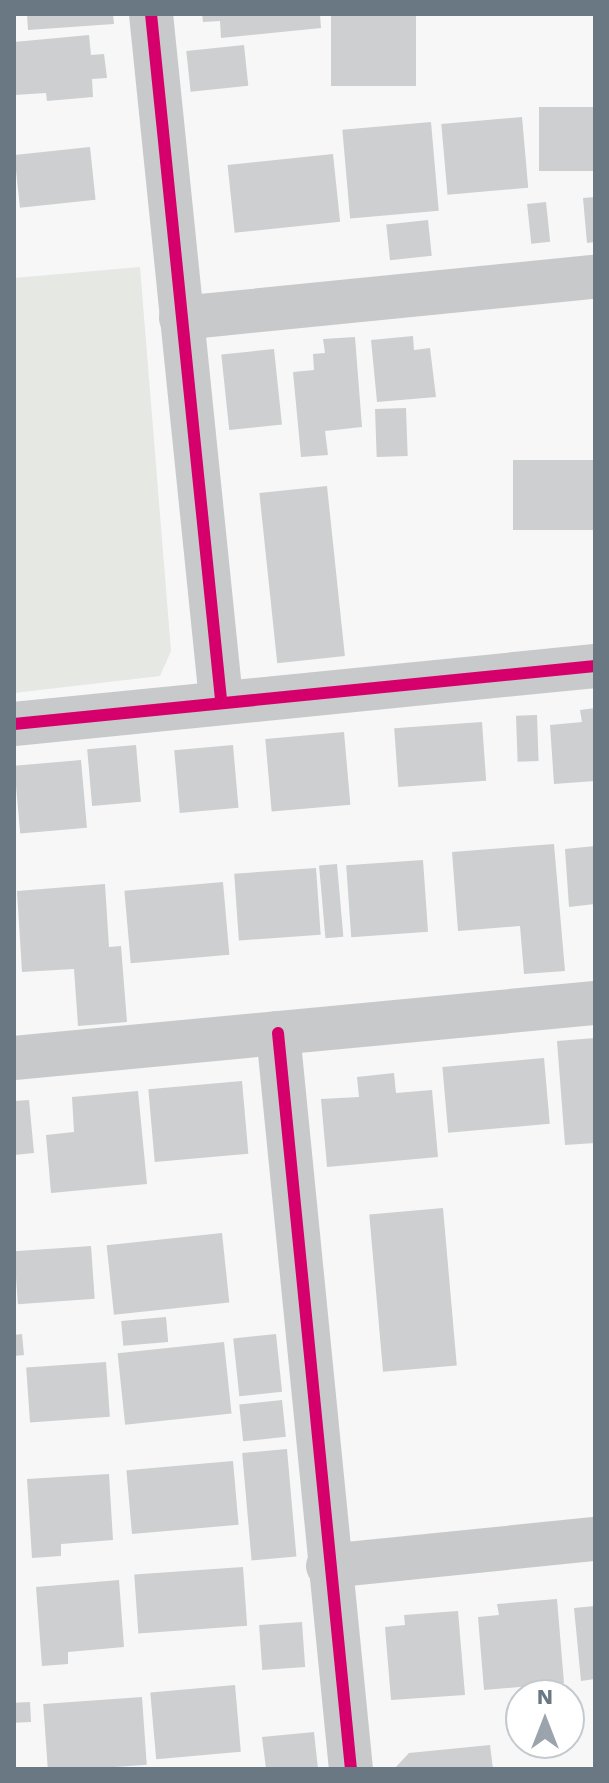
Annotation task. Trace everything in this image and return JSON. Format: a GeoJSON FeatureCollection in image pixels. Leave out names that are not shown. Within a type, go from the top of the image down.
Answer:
{"type":"FeatureCollection","features":[{"type":"Feature","properties":{"kind":"street"},"geometry":{"type":"LineString","coordinates":[[151,14],[221,700]]}},
{"type":"Feature","properties":{"kind":"street"},"geometry":{"type":"LineString","coordinates":[[181,318],[595,277]]}},
{"type":"Feature","properties":{"kind":"street"},"geometry":{"type":"LineString","coordinates":[[14,724],[221,700],[595,666]]}},
{"type":"Feature","properties":{"kind":"street"},"geometry":{"type":"LineString","coordinates":[[14,1058],[595,1003]]}},
{"type":"Feature","properties":{"kind":"street"},"geometry":{"type":"LineString","coordinates":[[278,1033],[328,1566],[351,1769]]}},
{"type":"Feature","properties":{"kind":"street"},"geometry":{"type":"LineString","coordinates":[[328,1566],[595,1539]]}},
{"type":"Feature","properties":{"kind":"shaded area"},"geometry":{"type":"Polygon","coordinates":[[[140,267],[171,651],[160,676],[14,693],[14,278],[140,267]]]}},
{"type":"Feature","properties":{"kind":"building"},"geometry":{"type":"Polygon","coordinates":[[[27,14],[113,14],[114,24],[28,30],[27,14]]]}},
{"type":"Feature","properties":{"kind":"building"},"geometry":{"type":"Polygon","coordinates":[[[202,14],[320,14],[321,28],[221,38],[220,21],[203,22],[202,14]]]}},
{"type":"Feature","properties":{"kind":"building"},"geometry":{"type":"Polygon","coordinates":[[[331,14],[416,14],[416,86],[331,86],[331,14]]]}},
{"type":"Feature","properties":{"kind":"building"},"geometry":{"type":"Polygon","coordinates":[[[89,35],[91,55],[104,54],[107,78],[92,79],[93,97],[47,101],[46,93],[14,95],[14,42],[89,35]]]}},
{"type":"Feature","properties":{"kind":"building"},"geometry":{"type":"Polygon","coordinates":[[[244,45],[248,86],[191,92],[186,51],[244,45]]]}},
{"type":"Feature","properties":{"kind":"building"},"geometry":{"type":"Polygon","coordinates":[[[539,107],[595,107],[595,171],[539,171],[539,107]]]}},
{"type":"Feature","properties":{"kind":"building"},"geometry":{"type":"Polygon","coordinates":[[[522,117],[528,188],[447,195],[441,124],[522,117]]]}},
{"type":"Feature","properties":{"kind":"building"},"geometry":{"type":"Polygon","coordinates":[[[431,122],[439,211],[350,218],[342,130],[431,122]]]}},
{"type":"Feature","properties":{"kind":"building"},"geometry":{"type":"Polygon","coordinates":[[[90,147],[96,200],[20,208],[14,155],[90,147]]]}},
{"type":"Feature","properties":{"kind":"building"},"geometry":{"type":"Polygon","coordinates":[[[333,154],[340,222],[235,233],[228,165],[333,154]]]}},
{"type":"Feature","properties":{"kind":"building"},"geometry":{"type":"Polygon","coordinates":[[[595,197],[595,242],[587,243],[583,198],[595,197]]]}},
{"type":"Feature","properties":{"kind":"building"},"geometry":{"type":"Polygon","coordinates":[[[546,202],[550,242],[531,244],[527,204],[546,202]]]}},
{"type":"Feature","properties":{"kind":"building"},"geometry":{"type":"Polygon","coordinates":[[[428,220],[432,256],[390,260],[386,224],[428,220]]]}},
{"type":"Feature","properties":{"kind":"building"},"geometry":{"type":"Polygon","coordinates":[[[413,336],[414,350],[430,348],[436,397],[377,402],[371,340],[413,336]]]}},
{"type":"Feature","properties":{"kind":"building"},"geometry":{"type":"Polygon","coordinates":[[[355,337],[362,427],[325,431],[328,455],[301,457],[293,372],[314,370],[313,354],[325,353],[323,339],[355,337]]]}},
{"type":"Feature","properties":{"kind":"building"},"geometry":{"type":"Polygon","coordinates":[[[274,349],[282,425],[229,430],[221,355],[274,349]]]}},
{"type":"Feature","properties":{"kind":"building"},"geometry":{"type":"Polygon","coordinates":[[[406,408],[408,456],[377,457],[375,409],[406,408]]]}},
{"type":"Feature","properties":{"kind":"building"},"geometry":{"type":"Polygon","coordinates":[[[513,460],[595,460],[595,530],[513,530],[513,460]]]}},
{"type":"Feature","properties":{"kind":"building"},"geometry":{"type":"Polygon","coordinates":[[[327,486],[345,656],[277,663],[259,493],[327,486]]]}},
{"type":"Feature","properties":{"kind":"building"},"geometry":{"type":"Polygon","coordinates":[[[595,708],[595,781],[554,784],[550,725],[582,722],[580,710],[595,708]]]}},
{"type":"Feature","properties":{"kind":"building"},"geometry":{"type":"Polygon","coordinates":[[[537,715],[539,761],[518,762],[516,716],[537,715]]]}},
{"type":"Feature","properties":{"kind":"building"},"geometry":{"type":"Polygon","coordinates":[[[482,722],[486,781],[398,787],[394,728],[482,722]]]}},
{"type":"Feature","properties":{"kind":"building"},"geometry":{"type":"Polygon","coordinates":[[[344,732],[350,805],[272,812],[265,739],[344,732]]]}},
{"type":"Feature","properties":{"kind":"building"},"geometry":{"type":"Polygon","coordinates":[[[136,745],[141,802],[92,806],[87,749],[136,745]]]}},
{"type":"Feature","properties":{"kind":"building"},"geometry":{"type":"Polygon","coordinates":[[[233,745],[238,808],[180,813],[174,750],[233,745]]]}},
{"type":"Feature","properties":{"kind":"building"},"geometry":{"type":"Polygon","coordinates":[[[81,760],[87,828],[20,834],[14,766],[81,760]]]}},
{"type":"Feature","properties":{"kind":"building"},"geometry":{"type":"Polygon","coordinates":[[[554,844],[565,971],[524,974],[520,926],[458,931],[452,852],[554,844]]]}},
{"type":"Feature","properties":{"kind":"building"},"geometry":{"type":"Polygon","coordinates":[[[595,846],[595,904],[569,907],[565,849],[595,846]]]}},
{"type":"Feature","properties":{"kind":"building"},"geometry":{"type":"Polygon","coordinates":[[[423,860],[428,932],[351,937],[346,865],[423,860]]]}},
{"type":"Feature","properties":{"kind":"building"},"geometry":{"type":"Polygon","coordinates":[[[337,864],[343,937],[325,938],[319,866],[337,864]]]}},
{"type":"Feature","properties":{"kind":"building"},"geometry":{"type":"Polygon","coordinates":[[[316,868],[321,935],[239,941],[234,874],[316,868]]]}},
{"type":"Feature","properties":{"kind":"building"},"geometry":{"type":"Polygon","coordinates":[[[223,882],[229,955],[131,963],[124,891],[223,882]]]}},
{"type":"Feature","properties":{"kind":"building"},"geometry":{"type":"Polygon","coordinates":[[[105,884],[109,947],[121,946],[127,1022],[78,1026],[74,969],[22,972],[17,891],[105,884]]]}},
{"type":"Feature","properties":{"kind":"building"},"geometry":{"type":"Polygon","coordinates":[[[595,1038],[595,1143],[565,1145],[557,1041],[595,1038]]]}},
{"type":"Feature","properties":{"kind":"building"},"geometry":{"type":"Polygon","coordinates":[[[544,1058],[550,1124],[448,1133],[442,1067],[544,1058]]]}},
{"type":"Feature","properties":{"kind":"building"},"geometry":{"type":"Polygon","coordinates":[[[394,1073],[396,1093],[432,1090],[438,1157],[327,1167],[321,1099],[359,1097],[357,1077],[394,1073]]]}},
{"type":"Feature","properties":{"kind":"building"},"geometry":{"type":"Polygon","coordinates":[[[242,1081],[248,1154],[155,1162],[148,1089],[242,1081]]]}},
{"type":"Feature","properties":{"kind":"building"},"geometry":{"type":"Polygon","coordinates":[[[138,1091],[147,1184],[51,1193],[46,1135],[74,1132],[72,1097],[138,1091]]]}},
{"type":"Feature","properties":{"kind":"building"},"geometry":{"type":"Polygon","coordinates":[[[29,1100],[34,1153],[14,1155],[14,1101],[29,1100]]]}},
{"type":"Feature","properties":{"kind":"building"},"geometry":{"type":"Polygon","coordinates":[[[443,1208],[457,1365],[383,1372],[369,1214],[443,1208]]]}},
{"type":"Feature","properties":{"kind":"building"},"geometry":{"type":"Polygon","coordinates":[[[222,1233],[229,1303],[114,1315],[107,1245],[222,1233]]]}},
{"type":"Feature","properties":{"kind":"building"},"geometry":{"type":"Polygon","coordinates":[[[91,1246],[95,1299],[18,1304],[14,1251],[91,1246]]]}},
{"type":"Feature","properties":{"kind":"building"},"geometry":{"type":"Polygon","coordinates":[[[166,1317],[168,1342],[123,1346],[121,1321],[166,1317]]]}},
{"type":"Feature","properties":{"kind":"building"},"geometry":{"type":"Polygon","coordinates":[[[22,1334],[24,1355],[14,1356],[14,1335],[22,1334]]]}},
{"type":"Feature","properties":{"kind":"building"},"geometry":{"type":"Polygon","coordinates":[[[276,1334],[282,1392],[239,1396],[233,1338],[276,1334]]]}},
{"type":"Feature","properties":{"kind":"building"},"geometry":{"type":"Polygon","coordinates":[[[224,1342],[232,1414],[125,1425],[118,1353],[224,1342]]]}},
{"type":"Feature","properties":{"kind":"building"},"geometry":{"type":"Polygon","coordinates":[[[106,1362],[110,1417],[30,1422],[26,1368],[106,1362]]]}},
{"type":"Feature","properties":{"kind":"building"},"geometry":{"type":"Polygon","coordinates":[[[282,1400],[286,1437],[243,1441],[239,1404],[282,1400]]]}},
{"type":"Feature","properties":{"kind":"building"},"geometry":{"type":"Polygon","coordinates":[[[287,1449],[296,1557],[252,1561],[242,1453],[287,1449]]]}},
{"type":"Feature","properties":{"kind":"building"},"geometry":{"type":"Polygon","coordinates":[[[233,1461],[239,1525],[132,1534],[126,1470],[233,1461]]]}},
{"type":"Feature","properties":{"kind":"building"},"geometry":{"type":"Polygon","coordinates":[[[109,1474],[113,1540],[61,1544],[61,1556],[32,1558],[27,1479],[109,1474]]]}},
{"type":"Feature","properties":{"kind":"building"},"geometry":{"type":"Polygon","coordinates":[[[243,1567],[247,1626],[138,1633],[134,1575],[243,1567]]]}},
{"type":"Feature","properties":{"kind":"building"},"geometry":{"type":"Polygon","coordinates":[[[119,1580],[124,1647],[68,1652],[68,1664],[42,1666],[36,1587],[119,1580]]]}},
{"type":"Feature","properties":{"kind":"building"},"geometry":{"type":"Polygon","coordinates":[[[557,1599],[564,1679],[505,1679],[505,1688],[484,1690],[478,1617],[499,1615],[497,1604],[557,1599]]]}},
{"type":"Feature","properties":{"kind":"building"},"geometry":{"type":"Polygon","coordinates":[[[595,1606],[595,1679],[581,1679],[574,1608],[595,1606]]]}},
{"type":"Feature","properties":{"kind":"building"},"geometry":{"type":"Polygon","coordinates":[[[458,1611],[465,1695],[391,1700],[385,1627],[405,1625],[404,1615],[458,1611]]]}},
{"type":"Feature","properties":{"kind":"building"},"geometry":{"type":"Polygon","coordinates":[[[302,1622],[305,1667],[262,1670],[259,1625],[302,1622]]]}},
{"type":"Feature","properties":{"kind":"building"},"geometry":{"type":"Polygon","coordinates":[[[235,1685],[241,1752],[156,1759],[150,1692],[235,1685]]]}},
{"type":"Feature","properties":{"kind":"building"},"geometry":{"type":"Polygon","coordinates":[[[142,1697],[147,1765],[48,1769],[43,1704],[142,1697]]]}},
{"type":"Feature","properties":{"kind":"building"},"geometry":{"type":"Polygon","coordinates":[[[30,1702],[31,1722],[15,1723],[14,1703],[30,1702]]]}},
{"type":"Feature","properties":{"kind":"building"},"geometry":{"type":"Polygon","coordinates":[[[314,1732],[318,1769],[266,1769],[262,1737],[314,1732]]]}},
{"type":"Feature","properties":{"kind":"building"},"geometry":{"type":"Polygon","coordinates":[[[490,1745],[493,1769],[394,1769],[409,1753],[490,1745]]]}},
{"type":"Feature","properties":{"kind":"cycle path"},"geometry":{"type":"LineString","coordinates":[[151,14],[221,700]]}},
{"type":"Feature","properties":{"kind":"cycle path"},"geometry":{"type":"LineString","coordinates":[[14,724],[595,666]]}},
{"type":"Feature","properties":{"kind":"cycle path"},"geometry":{"type":"LineString","coordinates":[[278,1033],[351,1769]]}}]}
